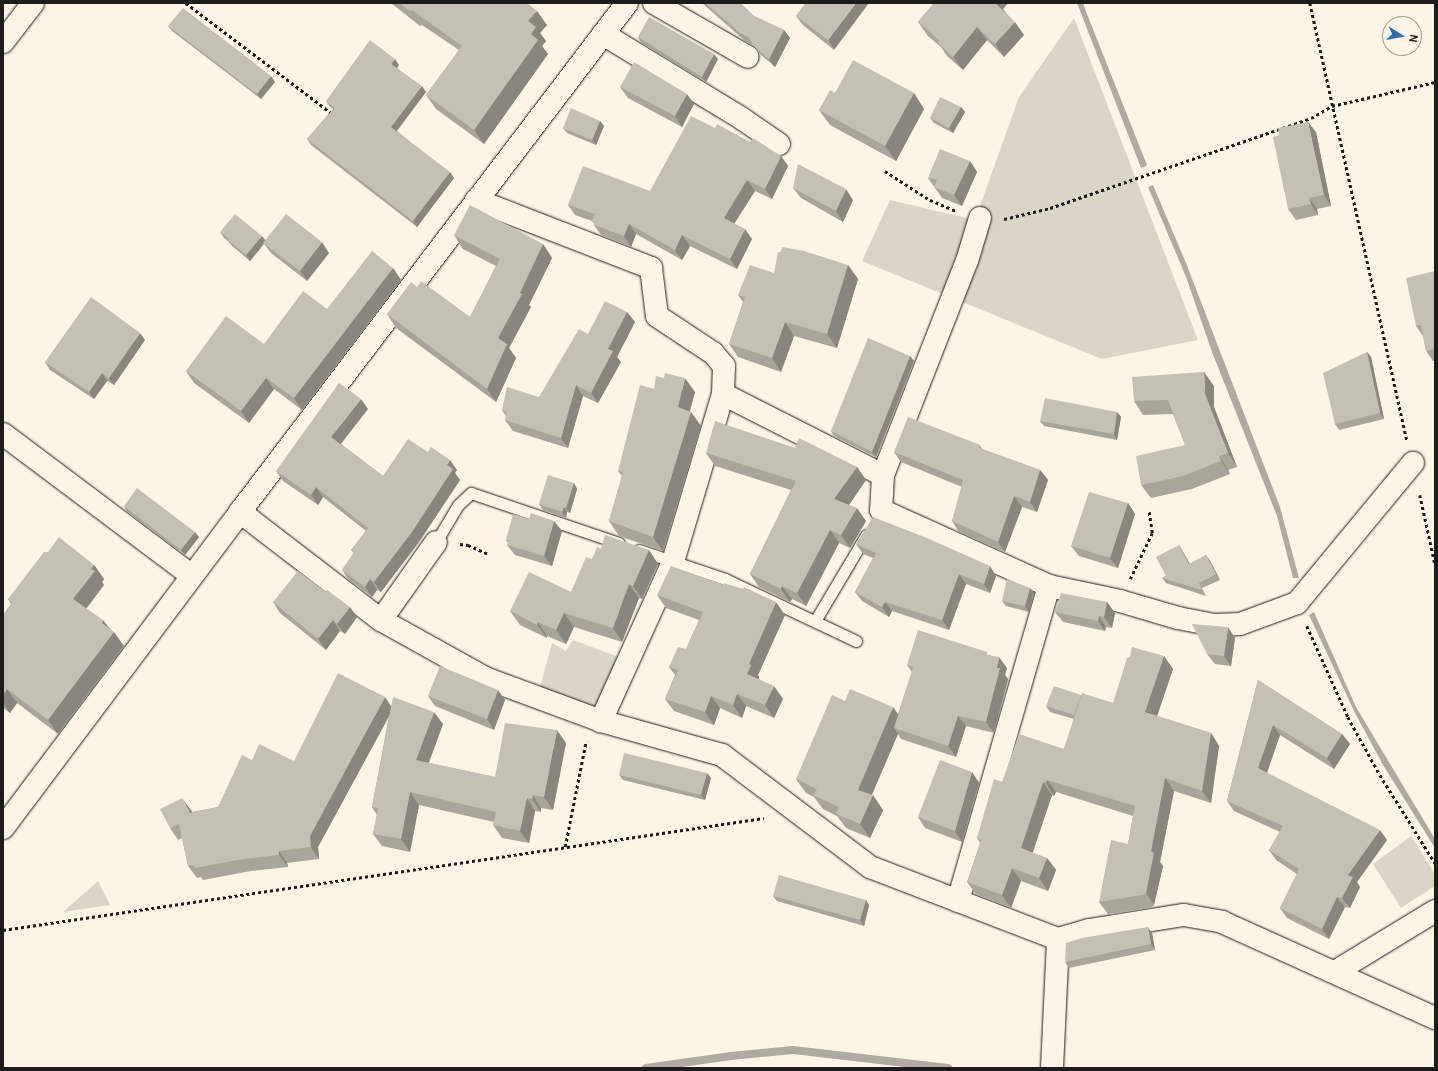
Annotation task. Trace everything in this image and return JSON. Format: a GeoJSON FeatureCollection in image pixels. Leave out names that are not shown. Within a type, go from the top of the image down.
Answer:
{"type":"FeatureCollection","features":[{"type":"Feature","properties":{"kind":"street"},"geometry":{"type":"LineString","coordinates":[[3,42],[33,3]]}},
{"type":"Feature","properties":{"kind":"street"},"geometry":{"type":"LineString","coordinates":[[3,828],[240,512],[627,3]]}},
{"type":"Feature","properties":{"kind":"street"},"geometry":{"type":"LineString","coordinates":[[654,3],[748,56]]}},
{"type":"Feature","properties":{"kind":"street"},"geometry":{"type":"LineString","coordinates":[[603,34],[741,118],[779,144]]}},
{"type":"Feature","properties":{"kind":"street"},"geometry":{"type":"LineString","coordinates":[[476,200],[651,268],[657,316],[713,353],[724,366],[723,394],[673,562],[596,719]]}},
{"type":"Feature","properties":{"kind":"street"},"geometry":{"type":"LineString","coordinates":[[980,218],[967,261],[883,475],[877,517],[1049,586],[1120,601],[1178,618],[1214,625],[1240,624],[1297,604],[1413,463]]}},
{"type":"Feature","properties":{"kind":"street"},"geometry":{"type":"LineString","coordinates":[[723,394],[883,475]]}},
{"type":"Feature","properties":{"kind":"street"},"geometry":{"type":"LineString","coordinates":[[3,434],[192,576]]}},
{"type":"Feature","properties":{"kind":"street"},"geometry":{"type":"LineString","coordinates":[[240,512],[381,620],[485,678],[596,719],[722,755],[870,867],[1058,939],[1089,930],[1184,915],[1222,922],[1435,1018]]}},
{"type":"Feature","properties":{"kind":"street"},"geometry":{"type":"LineString","coordinates":[[381,620],[436,542]]}},
{"type":"Feature","properties":{"kind":"street"},"geometry":{"type":"LineString","coordinates":[[958,901],[1049,586]]}},
{"type":"Feature","properties":{"kind":"street"},"geometry":{"type":"LineString","coordinates":[[1335,972],[1435,911]]}},
{"type":"Feature","properties":{"kind":"street"},"geometry":{"type":"LineString","coordinates":[[1052,1068],[1058,939]]}},
{"type":"Feature","properties":{"kind":"lane"},"geometry":{"type":"LineString","coordinates":[[436,542],[458,505],[471,493],[725,579],[856,640]]}},
{"type":"Feature","properties":{"kind":"lane"},"geometry":{"type":"LineString","coordinates":[[815,621],[877,517]]}},
{"type":"Feature","properties":{"kind":"path"},"geometry":{"type":"LineString","coordinates":[[186,3],[338,119]]}},
{"type":"Feature","properties":{"kind":"path"},"geometry":{"type":"LineString","coordinates":[[1310,3],[1435,564]]}},
{"type":"Feature","properties":{"kind":"path"},"geometry":{"type":"LineString","coordinates":[[885,171],[930,200],[960,213],[980,218],[1010,219],[1050,208],[1311,118],[1332,106],[1435,82]]}},
{"type":"Feature","properties":{"kind":"path"},"geometry":{"type":"LineString","coordinates":[[1120,601],[1152,533],[1149,511]]}},
{"type":"Feature","properties":{"kind":"path"},"geometry":{"type":"LineString","coordinates":[[436,542],[468,545],[488,554]]}},
{"type":"Feature","properties":{"kind":"path"},"geometry":{"type":"LineString","coordinates":[[1297,604],[1348,717],[1380,775],[1435,864]]}},
{"type":"Feature","properties":{"kind":"path"},"geometry":{"type":"LineString","coordinates":[[565,847],[596,719]]}},
{"type":"Feature","properties":{"kind":"path"},"geometry":{"type":"LineString","coordinates":[[3,930],[797,813]]}},
{"type":"Feature","properties":{"kind":"shaded area"},"geometry":{"type":"Polygon","coordinates":[[[1077,3],[1083,3],[1147,165],[1144,167],[1141,168],[1077,3]]]}},
{"type":"Feature","properties":{"kind":"shaded area"},"geometry":{"type":"Polygon","coordinates":[[[1074,18],[1198,340],[1102,359],[862,261],[890,200],[975,220],[1019,97],[1074,18]]]}},
{"type":"Feature","properties":{"kind":"shaded area"},"geometry":{"type":"Polygon","coordinates":[[[1153,185],[1186,263],[1280,507],[1299,578],[1293,578],[1277,516],[1212,352],[1186,277],[1148,187],[1153,185]]]}},
{"type":"Feature","properties":{"kind":"shaded area"},"geometry":{"type":"Polygon","coordinates":[[[1314,612],[1356,707],[1435,839],[1435,848],[1383,765],[1355,713],[1309,615],[1314,612]]]}},
{"type":"Feature","properties":{"kind":"shaded area"},"geometry":{"type":"Polygon","coordinates":[[[573,640],[621,658],[603,697],[595,707],[586,706],[540,687],[552,643],[566,651],[573,640]]]}},
{"type":"Feature","properties":{"kind":"shaded area"},"geometry":{"type":"Polygon","coordinates":[[[1411,836],[1435,874],[1435,886],[1401,908],[1373,864],[1411,836]]]}},
{"type":"Feature","properties":{"kind":"shaded area"},"geometry":{"type":"Polygon","coordinates":[[[98,881],[110,905],[63,912],[98,881]]]}},
{"type":"Feature","properties":{"kind":"building"},"geometry":{"type":"Polygon","coordinates":[[[399,3],[527,3],[537,11],[528,21],[536,27],[531,34],[538,40],[474,130],[426,95],[462,46],[412,10],[410,11],[399,3]]]}},
{"type":"Feature","properties":{"kind":"building"},"geometry":{"type":"Polygon","coordinates":[[[705,3],[740,3],[754,16],[784,30],[769,59],[754,46],[749,38],[739,32],[705,3]]]}},
{"type":"Feature","properties":{"kind":"building"},"geometry":{"type":"Polygon","coordinates":[[[806,3],[856,3],[828,40],[796,16],[806,3]]]}},
{"type":"Feature","properties":{"kind":"building"},"geometry":{"type":"Polygon","coordinates":[[[934,3],[995,3],[1015,22],[995,44],[977,27],[953,57],[938,43],[939,40],[918,22],[934,3]]]}},
{"type":"Feature","properties":{"kind":"building"},"geometry":{"type":"Polygon","coordinates":[[[183,8],[271,76],[257,94],[168,26],[183,8]]]}},
{"type":"Feature","properties":{"kind":"building"},"geometry":{"type":"Polygon","coordinates":[[[649,17],[714,54],[702,77],[638,37],[649,17]]]}},
{"type":"Feature","properties":{"kind":"building"},"geometry":{"type":"Polygon","coordinates":[[[370,40],[395,59],[391,64],[422,86],[391,127],[450,172],[413,221],[307,139],[335,108],[326,101],[370,40]]]}},
{"type":"Feature","properties":{"kind":"building"},"geometry":{"type":"Polygon","coordinates":[[[853,60],[914,93],[885,146],[819,110],[830,90],[835,93],[853,60]]]}},
{"type":"Feature","properties":{"kind":"building"},"geometry":{"type":"Polygon","coordinates":[[[634,62],[687,94],[675,116],[620,87],[634,62]]]}},
{"type":"Feature","properties":{"kind":"building"},"geometry":{"type":"Polygon","coordinates":[[[940,97],[961,107],[949,128],[930,118],[940,97]]]}},
{"type":"Feature","properties":{"kind":"building"},"geometry":{"type":"Polygon","coordinates":[[[571,108],[600,121],[592,140],[563,128],[571,108]]]}},
{"type":"Feature","properties":{"kind":"building"},"geometry":{"type":"Polygon","coordinates":[[[691,116],[715,128],[717,124],[750,142],[753,138],[781,156],[765,189],[747,180],[724,218],[745,229],[730,259],[682,235],[675,250],[629,224],[624,236],[594,225],[595,222],[592,221],[595,214],[568,205],[583,166],[650,191],[691,116]]]}},
{"type":"Feature","properties":{"kind":"building"},"geometry":{"type":"Polygon","coordinates":[[[1308,122],[1324,195],[1309,198],[1311,204],[1288,209],[1273,137],[1279,135],[1278,128],[1308,122]]]}},
{"type":"Feature","properties":{"kind":"building"},"geometry":{"type":"Polygon","coordinates":[[[940,149],[970,161],[954,195],[934,187],[937,180],[928,178],[940,149]]]}},
{"type":"Feature","properties":{"kind":"building"},"geometry":{"type":"Polygon","coordinates":[[[798,164],[846,189],[836,211],[793,188],[798,164]]]}},
{"type":"Feature","properties":{"kind":"building"},"geometry":{"type":"Polygon","coordinates":[[[470,205],[543,244],[520,293],[522,294],[498,338],[507,344],[487,389],[387,314],[411,282],[417,287],[421,281],[470,317],[500,259],[454,235],[470,205]]]}},
{"type":"Feature","properties":{"kind":"building"},"geometry":{"type":"Polygon","coordinates":[[[235,214],[262,236],[246,255],[220,232],[235,214]]]}},
{"type":"Feature","properties":{"kind":"building"},"geometry":{"type":"Polygon","coordinates":[[[286,214],[322,242],[300,271],[263,243],[286,214]]]}},
{"type":"Feature","properties":{"kind":"building"},"geometry":{"type":"Polygon","coordinates":[[[782,247],[804,251],[848,265],[827,334],[785,322],[772,358],[729,344],[745,297],[738,295],[750,265],[774,273],[778,252],[781,252],[782,247]]]}},
{"type":"Feature","properties":{"kind":"building"},"geometry":{"type":"Polygon","coordinates":[[[372,251],[393,268],[294,398],[266,378],[241,411],[186,371],[226,316],[264,344],[303,291],[327,309],[372,251]]]}},
{"type":"Feature","properties":{"kind":"building"},"geometry":{"type":"Polygon","coordinates":[[[1435,271],[1435,349],[1426,351],[1421,325],[1416,326],[1406,278],[1435,271]]]}},
{"type":"Feature","properties":{"kind":"building"},"geometry":{"type":"Polygon","coordinates":[[[91,297],[140,333],[109,378],[102,373],[89,392],[45,362],[91,297]]]}},
{"type":"Feature","properties":{"kind":"building"},"geometry":{"type":"Polygon","coordinates":[[[605,301],[627,312],[608,349],[613,351],[591,393],[576,385],[561,438],[505,420],[507,412],[502,410],[507,387],[539,397],[579,329],[588,334],[605,301]]]}},
{"type":"Feature","properties":{"kind":"building"},"geometry":{"type":"Polygon","coordinates":[[[868,338],[910,356],[872,452],[831,431],[868,338]]]}},
{"type":"Feature","properties":{"kind":"building"},"geometry":{"type":"Polygon","coordinates":[[[1367,352],[1380,413],[1335,424],[1323,373],[1367,352]]]}},
{"type":"Feature","properties":{"kind":"building"},"geometry":{"type":"Polygon","coordinates":[[[1204,372],[1205,394],[1228,453],[1219,456],[1221,461],[1183,476],[1141,485],[1136,456],[1185,445],[1168,400],[1134,401],[1132,377],[1204,372]]]}},
{"type":"Feature","properties":{"kind":"building"},"geometry":{"type":"Polygon","coordinates":[[[665,373],[685,378],[678,407],[691,412],[653,537],[609,521],[623,472],[618,471],[640,385],[654,389],[656,376],[664,378],[665,373]]]}},
{"type":"Feature","properties":{"kind":"building"},"geometry":{"type":"Polygon","coordinates":[[[339,383],[361,399],[331,437],[383,476],[408,439],[428,452],[431,447],[450,460],[447,465],[453,469],[412,532],[374,582],[370,579],[365,587],[342,570],[354,552],[351,550],[368,528],[316,487],[311,495],[276,471],[339,383]]]}},
{"type":"Feature","properties":{"kind":"building"},"geometry":{"type":"Polygon","coordinates":[[[1045,398],[1117,412],[1114,434],[1040,421],[1045,398]]]}},
{"type":"Feature","properties":{"kind":"building"},"geometry":{"type":"Polygon","coordinates":[[[908,417],[980,445],[979,448],[1040,470],[1030,502],[1014,496],[998,542],[952,521],[963,480],[894,452],[908,417]]]}},
{"type":"Feature","properties":{"kind":"building"},"geometry":{"type":"Polygon","coordinates":[[[715,421],[795,448],[799,438],[857,467],[834,499],[857,508],[841,535],[830,530],[797,593],[782,586],[781,589],[750,574],[796,481],[706,453],[715,421]]]}},
{"type":"Feature","properties":{"kind":"building"},"geometry":{"type":"Polygon","coordinates":[[[548,475],[574,483],[566,508],[564,507],[562,512],[539,504],[548,475]]]}},
{"type":"Feature","properties":{"kind":"building"},"geometry":{"type":"Polygon","coordinates":[[[137,488],[195,532],[181,550],[124,506],[137,488]]]}},
{"type":"Feature","properties":{"kind":"building"},"geometry":{"type":"Polygon","coordinates":[[[1089,492],[1128,503],[1110,558],[1071,546],[1089,492]]]}},
{"type":"Feature","properties":{"kind":"building"},"geometry":{"type":"Polygon","coordinates":[[[531,513],[554,521],[544,556],[507,545],[509,540],[506,540],[513,514],[529,519],[531,513]]]}},
{"type":"Feature","properties":{"kind":"building"},"geometry":{"type":"Polygon","coordinates":[[[873,517],[927,538],[990,566],[984,584],[959,574],[942,620],[885,602],[882,607],[855,592],[876,553],[856,544],[873,517]]]}},
{"type":"Feature","properties":{"kind":"building"},"geometry":{"type":"Polygon","coordinates":[[[605,535],[649,550],[633,586],[629,584],[613,628],[564,613],[556,630],[538,622],[537,625],[510,611],[529,572],[571,592],[586,557],[592,559],[597,547],[601,549],[605,535]]]}},
{"type":"Feature","properties":{"kind":"building"},"geometry":{"type":"Polygon","coordinates":[[[59,537],[94,565],[91,569],[95,571],[73,599],[103,620],[102,623],[114,632],[48,720],[7,689],[3,695],[3,615],[12,603],[8,599],[44,552],[48,552],[59,537]]]}},
{"type":"Feature","properties":{"kind":"building"},"geometry":{"type":"Polygon","coordinates":[[[1179,545],[1189,564],[1206,555],[1216,574],[1199,583],[1202,590],[1162,578],[1166,576],[1156,557],[1179,545]]]}},
{"type":"Feature","properties":{"kind":"building"},"geometry":{"type":"Polygon","coordinates":[[[671,566],[724,585],[724,583],[743,589],[744,587],[776,602],[749,664],[751,665],[747,674],[774,686],[765,705],[737,694],[733,705],[711,696],[705,712],[665,699],[678,670],[669,667],[678,647],[686,649],[703,612],[657,595],[671,566]]]}},
{"type":"Feature","properties":{"kind":"building"},"geometry":{"type":"Polygon","coordinates":[[[298,571],[326,592],[327,590],[350,607],[337,624],[333,620],[318,639],[273,602],[298,571]]]}},
{"type":"Feature","properties":{"kind":"building"},"geometry":{"type":"Polygon","coordinates":[[[1007,579],[1030,588],[1025,606],[1002,601],[1007,579]]]}},
{"type":"Feature","properties":{"kind":"building"},"geometry":{"type":"Polygon","coordinates":[[[1061,593],[1107,602],[1104,617],[1099,616],[1098,621],[1055,612],[1061,593]]]}},
{"type":"Feature","properties":{"kind":"building"},"geometry":{"type":"Polygon","coordinates":[[[1192,624],[1228,627],[1224,656],[1207,654],[1192,624]]]}},
{"type":"Feature","properties":{"kind":"building"},"geometry":{"type":"Polygon","coordinates":[[[918,630],[987,652],[987,655],[999,657],[997,668],[1000,668],[986,722],[958,716],[948,746],[894,728],[913,667],[907,665],[918,630]]]}},
{"type":"Feature","properties":{"kind":"building"},"geometry":{"type":"Polygon","coordinates":[[[1132,647],[1164,656],[1145,712],[1211,733],[1202,791],[1165,778],[1151,851],[1154,853],[1146,893],[1142,895],[1099,902],[1111,840],[1128,844],[1135,806],[1047,780],[1046,783],[1043,782],[1021,848],[1047,858],[1039,878],[1012,868],[1002,895],[967,882],[981,840],[977,838],[994,779],[1002,782],[1019,734],[1064,749],[1082,693],[1113,703],[1127,658],[1130,657],[1132,647]]]}},
{"type":"Feature","properties":{"kind":"building"},"geometry":{"type":"Polygon","coordinates":[[[440,666],[498,690],[487,719],[428,696],[440,666]]]}},
{"type":"Feature","properties":{"kind":"building"},"geometry":{"type":"Polygon","coordinates":[[[338,673],[385,697],[310,836],[311,847],[279,851],[279,855],[243,859],[195,868],[194,865],[188,866],[179,824],[170,828],[160,809],[182,798],[190,813],[218,807],[242,755],[252,760],[259,744],[294,761],[338,673]]]}},
{"type":"Feature","properties":{"kind":"building"},"geometry":{"type":"Polygon","coordinates":[[[1258,680],[1342,734],[1327,758],[1273,725],[1258,768],[1380,830],[1348,875],[1353,877],[1342,898],[1337,897],[1322,929],[1280,908],[1299,869],[1269,850],[1283,826],[1227,801],[1258,680]]]}},
{"type":"Feature","properties":{"kind":"building"},"geometry":{"type":"Polygon","coordinates":[[[1054,686],[1081,695],[1074,715],[1046,706],[1054,686]]]}},
{"type":"Feature","properties":{"kind":"building"},"geometry":{"type":"Polygon","coordinates":[[[850,689],[893,707],[858,790],[873,795],[860,824],[836,814],[839,807],[813,795],[817,789],[796,779],[832,695],[845,701],[850,689]]]}},
{"type":"Feature","properties":{"kind":"building"},"geometry":{"type":"Polygon","coordinates":[[[393,697],[434,712],[416,760],[495,777],[505,723],[557,730],[544,797],[533,795],[532,799],[527,798],[520,831],[493,825],[496,812],[410,792],[401,839],[373,834],[378,808],[372,807],[393,697]]]}},
{"type":"Feature","properties":{"kind":"building"},"geometry":{"type":"Polygon","coordinates":[[[624,753],[707,773],[701,795],[619,775],[624,753]]]}},
{"type":"Feature","properties":{"kind":"building"},"geometry":{"type":"Polygon","coordinates":[[[940,760],[972,772],[955,831],[918,817],[940,760]]]}},
{"type":"Feature","properties":{"kind":"building"},"geometry":{"type":"Polygon","coordinates":[[[779,875],[866,900],[860,920],[773,896],[779,875]]]}},
{"type":"Feature","properties":{"kind":"building"},"geometry":{"type":"Polygon","coordinates":[[[1148,927],[1151,944],[1065,962],[1066,943],[1082,938],[1148,927]]]}},
{"type":"Feature","properties":{"kind":"waterway"},"geometry":{"type":"LineString","coordinates":[[646,1068],[731,1056],[793,1050],[948,1068]]}}]}
